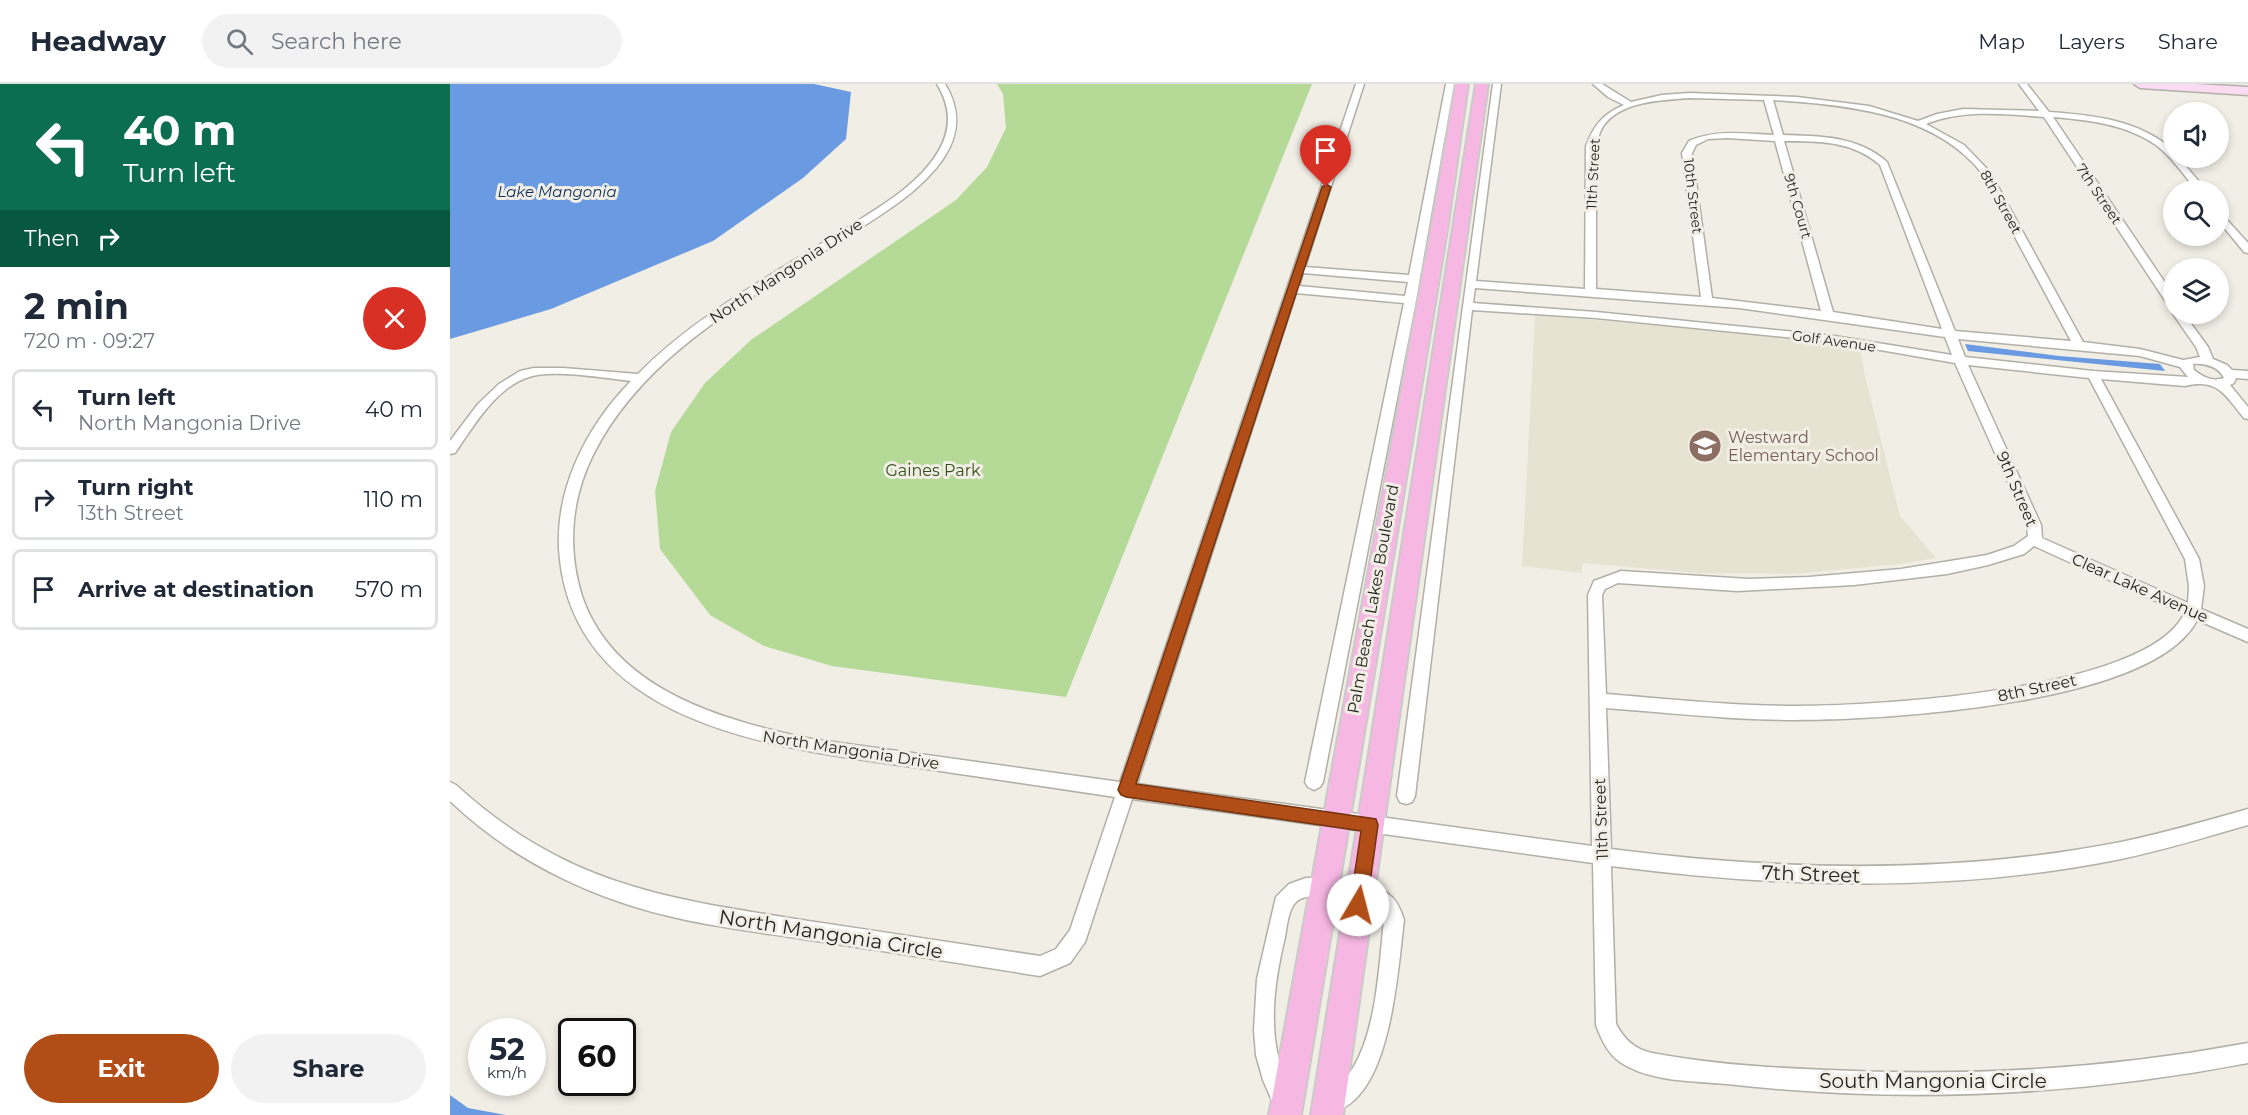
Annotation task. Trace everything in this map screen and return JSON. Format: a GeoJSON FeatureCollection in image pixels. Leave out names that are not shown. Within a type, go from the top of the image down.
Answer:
{"type":"FeatureCollection","features":[{"type":"Feature","properties":{"kind":"main road","name":"Palm Beach Lakes Boulevard"},"geometry":{"type":"LineString","coordinates":[[1328,1110],[1420,496],[1468,227],[1462,147],[1462,84]]}},
{"type":"Feature","properties":{"kind":"main road","name":"Palm Beach Lakes Boulevard"},"geometry":{"type":"LineString","coordinates":[[1286,1111],[1392,494],[1432,223],[1462,147],[1483,123],[1482,84]]}},
{"type":"Feature","properties":{"kind":"main road"},"geometry":{"type":"LineString","coordinates":[[2140,84],[2248,91]]}},
{"type":"Feature","properties":{"kind":"main road"},"geometry":{"type":"LineString","coordinates":[[2222,84],[2248,86]]}},
{"type":"Feature","properties":{"kind":"main road"},"geometry":{"type":"LineString","coordinates":[[1392,494],[1420,496]]}},
{"type":"Feature","properties":{"kind":"street","name":"North Mangonia Drive"},"geometry":{"type":"LineString","coordinates":[[941,84],[952,103],[953,128],[945,149],[918,182],[884,208],[716,315],[674,346],[640,378],[609,416],[584,458],[569,502],[565,530],[566,564],[579,609],[602,646],[621,666],[668,700],[705,718],[773,740],[1370,825]]}},
{"type":"Feature","properties":{"kind":"street","name":"North Mangonia Circle"},"geometry":{"type":"LineString","coordinates":[[450,790],[495,831],[528,853],[595,885],[639,900],[686,911],[1040,966],[1063,956],[1078,935],[1294,289],[1360,84]]}},
{"type":"Feature","properties":{"kind":"street"},"geometry":{"type":"LineString","coordinates":[[1314,782],[1413,279],[1432,223],[1450,84]]}},
{"type":"Feature","properties":{"kind":"street"},"geometry":{"type":"LineString","coordinates":[[1406,796],[1469,306],[1471,284],[1468,227],[1483,123],[1497,84]]}},
{"type":"Feature","properties":{"kind":"street"},"geometry":{"type":"LineString","coordinates":[[1597,84],[1611,95],[1631,105]]}},
{"type":"Feature","properties":{"kind":"street","name":"7th Street"},"geometry":{"type":"LineString","coordinates":[[2023,84],[2047,115],[2163,288]]}},
{"type":"Feature","properties":{"kind":"street","name":"11th Street"},"geometry":{"type":"LineString","coordinates":[[1590,293],[1592,138],[1595,131],[1608,117],[1631,105],[1664,97],[1689,94],[1768,98]]}},
{"type":"Feature","properties":{"kind":"street","name":"8th Street"},"geometry":{"type":"LineString","coordinates":[[1768,98],[1859,107],[1919,124],[1954,142],[1980,165],[2079,346]]}},
{"type":"Feature","properties":{"kind":"street","name":"9th Court"},"geometry":{"type":"LineString","coordinates":[[1768,98],[1828,315]]}},
{"type":"Feature","properties":{"kind":"street"},"geometry":{"type":"LineString","coordinates":[[1919,124],[1944,115],[1965,112],[2085,118],[2122,127],[2154,140],[2163,148]]}},
{"type":"Feature","properties":{"kind":"street","name":"10th Street"},"geometry":{"type":"LineString","coordinates":[[1707,302],[1688,148],[1698,140],[1716,135],[1779,138]]}},
{"type":"Feature","properties":{"kind":"street","name":"9th Street"},"geometry":{"type":"LineString","coordinates":[[1599,585],[1618,577],[1701,584],[1752,585],[1878,578],[1966,564],[2026,547],[2033,540],[2034,525],[1960,360],[1882,162],[1867,151],[1845,144],[1779,138]]}},
{"type":"Feature","properties":{"kind":"street"},"geometry":{"type":"LineString","coordinates":[[2183,168],[2193,180]]}},
{"type":"Feature","properties":{"kind":"street"},"geometry":{"type":"LineString","coordinates":[[2229,227],[2248,250]]}},
{"type":"Feature","properties":{"kind":"street"},"geometry":{"type":"LineString","coordinates":[[1300,270],[1413,279]]}},
{"type":"Feature","properties":{"kind":"street","name":"Golf Avenue"},"geometry":{"type":"LineString","coordinates":[[1471,284],[1707,302],[1828,315],[2032,344],[2079,346],[2152,354],[2186,365]]}},
{"type":"Feature","properties":{"kind":"street"},"geometry":{"type":"LineString","coordinates":[[1294,289],[1410,300]]}},
{"type":"Feature","properties":{"kind":"street","name":"Golf Avenue"},"geometry":{"type":"LineString","coordinates":[[1469,306],[1596,315],[1834,339],[1960,360],[2092,375],[2185,382],[2198,379],[2211,383],[2226,379]]}},
{"type":"Feature","properties":{"kind":"street"},"geometry":{"type":"LineString","coordinates":[[2187,324],[2202,346],[2208,362]]}},
{"type":"Feature","properties":{"kind":"street"},"geometry":{"type":"LineString","coordinates":[[2198,379],[2189,372],[2186,365],[2192,361],[2208,362],[2221,367],[2248,415]]}},
{"type":"Feature","properties":{"kind":"street"},"geometry":{"type":"LineString","coordinates":[[450,450],[493,397],[509,381],[523,374],[540,370],[640,378]]}},
{"type":"Feature","properties":{"kind":"street","name":"8th Street"},"geometry":{"type":"LineString","coordinates":[[1596,700],[1692,709],[1797,713],[1856,712],[1970,701],[2033,690],[2121,668],[2173,640],[2185,627],[2196,601],[2197,584],[2187,547],[2092,375]]}},
{"type":"Feature","properties":{"kind":"street"},"geometry":{"type":"LineString","coordinates":[[2226,379],[2248,375]]}},
{"type":"Feature","properties":{"kind":"street","name":"Clear Lake Avenue"},"geometry":{"type":"LineString","coordinates":[[2033,540],[2248,636]]}},
{"type":"Feature","properties":{"kind":"street","name":"11th Street"},"geometry":{"type":"LineString","coordinates":[[1599,585],[1595,595],[1596,700],[1603,855],[1606,1025],[1620,1049]]}},
{"type":"Feature","properties":{"kind":"street"},"geometry":{"type":"LineString","coordinates":[[1338,662],[1362,665]]}},
{"type":"Feature","properties":{"kind":"street"},"geometry":{"type":"LineString","coordinates":[[1394,669],[1422,672]]}},
{"type":"Feature","properties":{"kind":"street","name":"7th Street"},"geometry":{"type":"LineString","coordinates":[[1370,825],[1729,870],[1875,876],[2015,867],[2110,853],[2190,834],[2248,817]]}},
{"type":"Feature","properties":{"kind":"street"},"geometry":{"type":"LineString","coordinates":[[1286,1111],[1274,1085],[1264,1051],[1263,1008],[1284,903],[1291,892],[1304,886],[1324,886]]}},
{"type":"Feature","properties":{"kind":"street","name":"South Mangonia Circle"},"geometry":{"type":"LineString","coordinates":[[1620,1049],[1631,1058],[1644,1062],[1724,1073],[1813,1081],[1902,1085],[2055,1081],[2138,1072],[2248,1053]]}},
{"type":"Feature","properties":{"kind":"shaded area","name":"Westward Elementary School"},"geometry":{"type":"Polygon","coordinates":[[[1535,315],[1713,330],[1860,347],[1865,376],[1900,516],[1936,558],[1901,564],[1794,574],[1697,573],[1582,563],[1582,573],[1522,566],[1535,315]]]}},
{"type":"Feature","properties":{"kind":"green space","name":"Gaines Park"},"geometry":{"type":"Polygon","coordinates":[[[997,84],[1312,84],[1066,697],[832,666],[764,646],[710,615],[660,549],[655,491],[671,432],[705,383],[751,340],[956,200],[987,167],[1006,128],[1003,94],[997,84]]]}},
{"type":"Feature","properties":{"kind":"water","name":"Lake Mangonia"},"geometry":{"type":"Polygon","coordinates":[[[450,84],[814,84],[851,92],[846,139],[803,178],[713,241],[551,309],[450,339],[450,84]]]}},
{"type":"Feature","properties":{"kind":"water"},"geometry":{"type":"Polygon","coordinates":[[[1965,344],[2059,356],[2160,364],[2165,371],[1968,351],[1965,344]]]}},
{"type":"Feature","properties":{"kind":"water"},"geometry":{"type":"Polygon","coordinates":[[[450,1095],[468,1108],[506,1115],[450,1115],[450,1095]]]}},
{"type":"Feature","properties":{"kind":"place","name":"Westward Elementary School"},"geometry":{"type":"Point","coordinates":[1705,446]}},
{"type":"Feature","properties":{"kind":"route"},"geometry":{"type":"LineString","coordinates":[[1326,187],[1126,790],[1370,825],[1358,905]]}}]}
